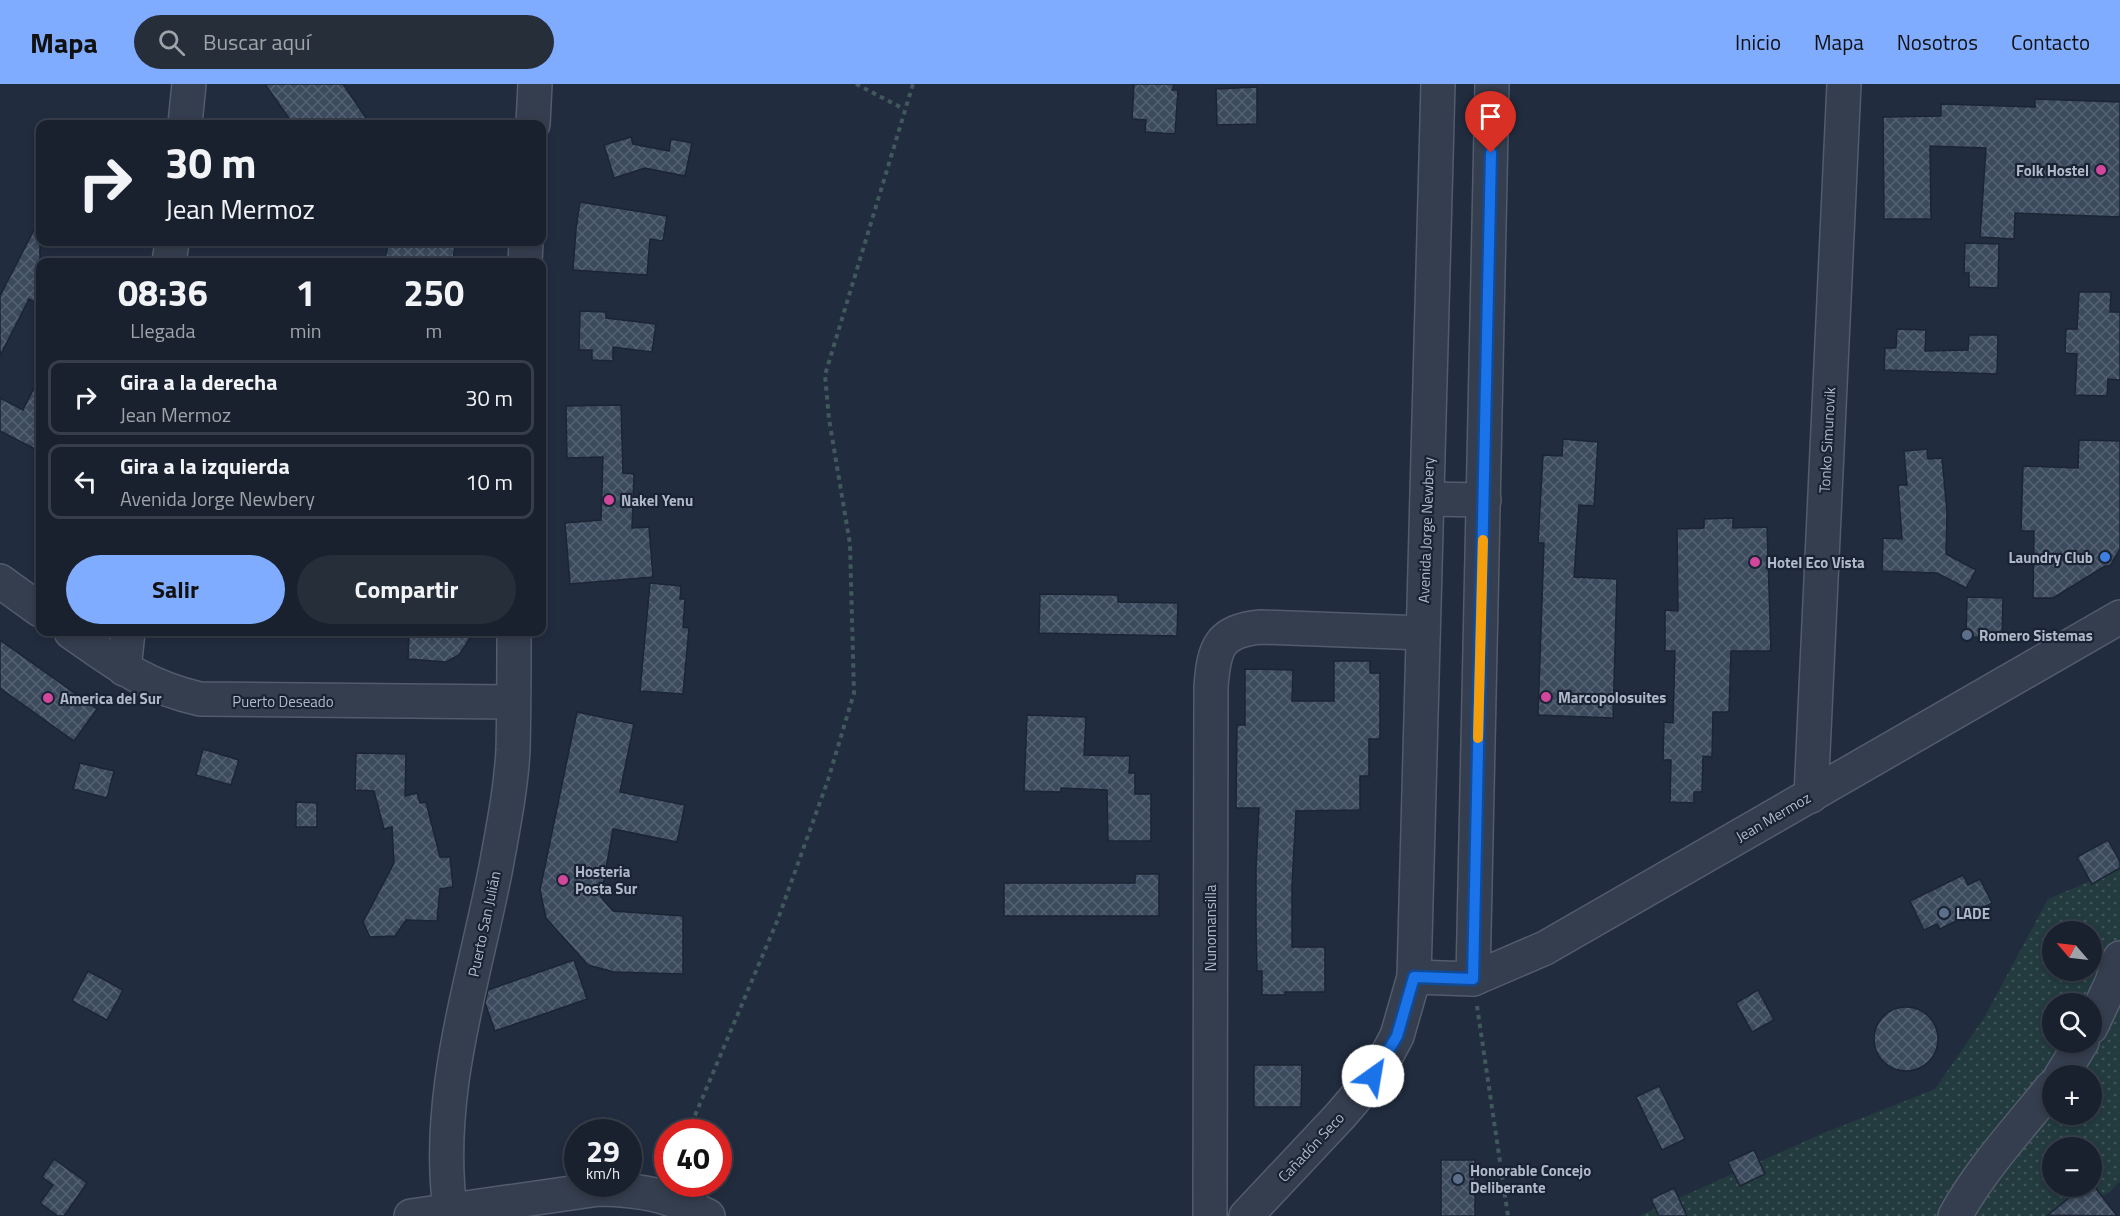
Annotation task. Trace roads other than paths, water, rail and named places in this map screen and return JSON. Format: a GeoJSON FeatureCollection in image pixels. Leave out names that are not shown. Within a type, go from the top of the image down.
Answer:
{"type":"FeatureCollection","features":[{"type":"Feature","properties":{"kind":"street"},"geometry":{"type":"LineString","coordinates":[[185,120],[189,84]]}},
{"type":"Feature","properties":{"kind":"street"},"geometry":{"type":"LineString","coordinates":[[533,120],[535,84]]}},
{"type":"Feature","properties":{"kind":"street","name":"Avenida Jorge Newbery"},"geometry":{"type":"LineString","coordinates":[[1414,977],[1438,84]]}},
{"type":"Feature","properties":{"kind":"street"},"geometry":{"type":"LineString","coordinates":[[1473,979],[1492,84]]}},
{"type":"Feature","properties":{"kind":"street","name":"Tonko Simunovik"},"geometry":{"type":"LineString","coordinates":[[1810,796],[1844,84]]}},
{"type":"Feature","properties":{"kind":"street"},"geometry":{"type":"LineString","coordinates":[[1427,499],[1484,500]]}},
{"type":"Feature","properties":{"kind":"street"},"geometry":{"type":"LineString","coordinates":[[0,581],[36,607]]}},
{"type":"Feature","properties":{"kind":"street","name":"Jean Mermoz"},"geometry":{"type":"LineString","coordinates":[[1414,977],[1473,979],[1545,948],[2120,618]]}},
{"type":"Feature","properties":{"kind":"street","name":"Nunomansilla"},"geometry":{"type":"LineString","coordinates":[[1210,1216],[1211,687],[1216,653],[1222,642],[1232,633],[1261,627],[1423,633]]}},
{"type":"Feature","properties":{"kind":"street","name":"Puerto Deseado"},"geometry":{"type":"LineString","coordinates":[[77,636],[124,669],[154,686],[200,699],[513,702]]}},
{"type":"Feature","properties":{"kind":"street"},"geometry":{"type":"LineString","coordinates":[[124,669],[128,636]]}},
{"type":"Feature","properties":{"kind":"street","name":"Puerto San Julián"},"geometry":{"type":"LineString","coordinates":[[450,1214],[446,1157],[448,1100],[503,826],[513,750],[514,636]]}},
{"type":"Feature","properties":{"kind":"street"},"geometry":{"type":"LineString","coordinates":[[2102,1004],[2120,958]]}},
{"type":"Feature","properties":{"kind":"street","name":"Cañadón Seco"},"geometry":{"type":"LineString","coordinates":[[1246,1216],[1346,1109],[1382,1064],[1397,1036],[1414,977]]}},
{"type":"Feature","properties":{"kind":"street"},"geometry":{"type":"LineString","coordinates":[[1955,1216],[1966,1195],[2042,1099]]}},
{"type":"Feature","properties":{"kind":"street"},"geometry":{"type":"LineString","coordinates":[[411,1216],[450,1214],[600,1189],[662,1195],[708,1216]]}},
{"type":"Feature","properties":{"kind":"place","name":"Folk Hostel"},"geometry":{"type":"Point","coordinates":[2101,170]}},
{"type":"Feature","properties":{"kind":"place","name":"Nakel Yenu"},"geometry":{"type":"Point","coordinates":[609,500]}},
{"type":"Feature","properties":{"kind":"place","name":"Laundry Club"},"geometry":{"type":"Point","coordinates":[2105,557]}},
{"type":"Feature","properties":{"kind":"place","name":"Hotel Eco Vista"},"geometry":{"type":"Point","coordinates":[1755,562]}},
{"type":"Feature","properties":{"kind":"place","name":"Romero Sistemas"},"geometry":{"type":"Point","coordinates":[1967,635]}},
{"type":"Feature","properties":{"kind":"place","name":"Marcopolosuites"},"geometry":{"type":"Point","coordinates":[1546,697]}},
{"type":"Feature","properties":{"kind":"place","name":"America del Sur"},"geometry":{"type":"Point","coordinates":[48,698]}},
{"type":"Feature","properties":{"kind":"place","name":"Hosteria Posta Sur"},"geometry":{"type":"Point","coordinates":[563,880]}},
{"type":"Feature","properties":{"kind":"place","name":"LADE"},"geometry":{"type":"Point","coordinates":[1944,913]}},
{"type":"Feature","properties":{"kind":"place","name":"Honorable Concejo Deliberante"},"geometry":{"type":"Point","coordinates":[1458,1179]}}]}
